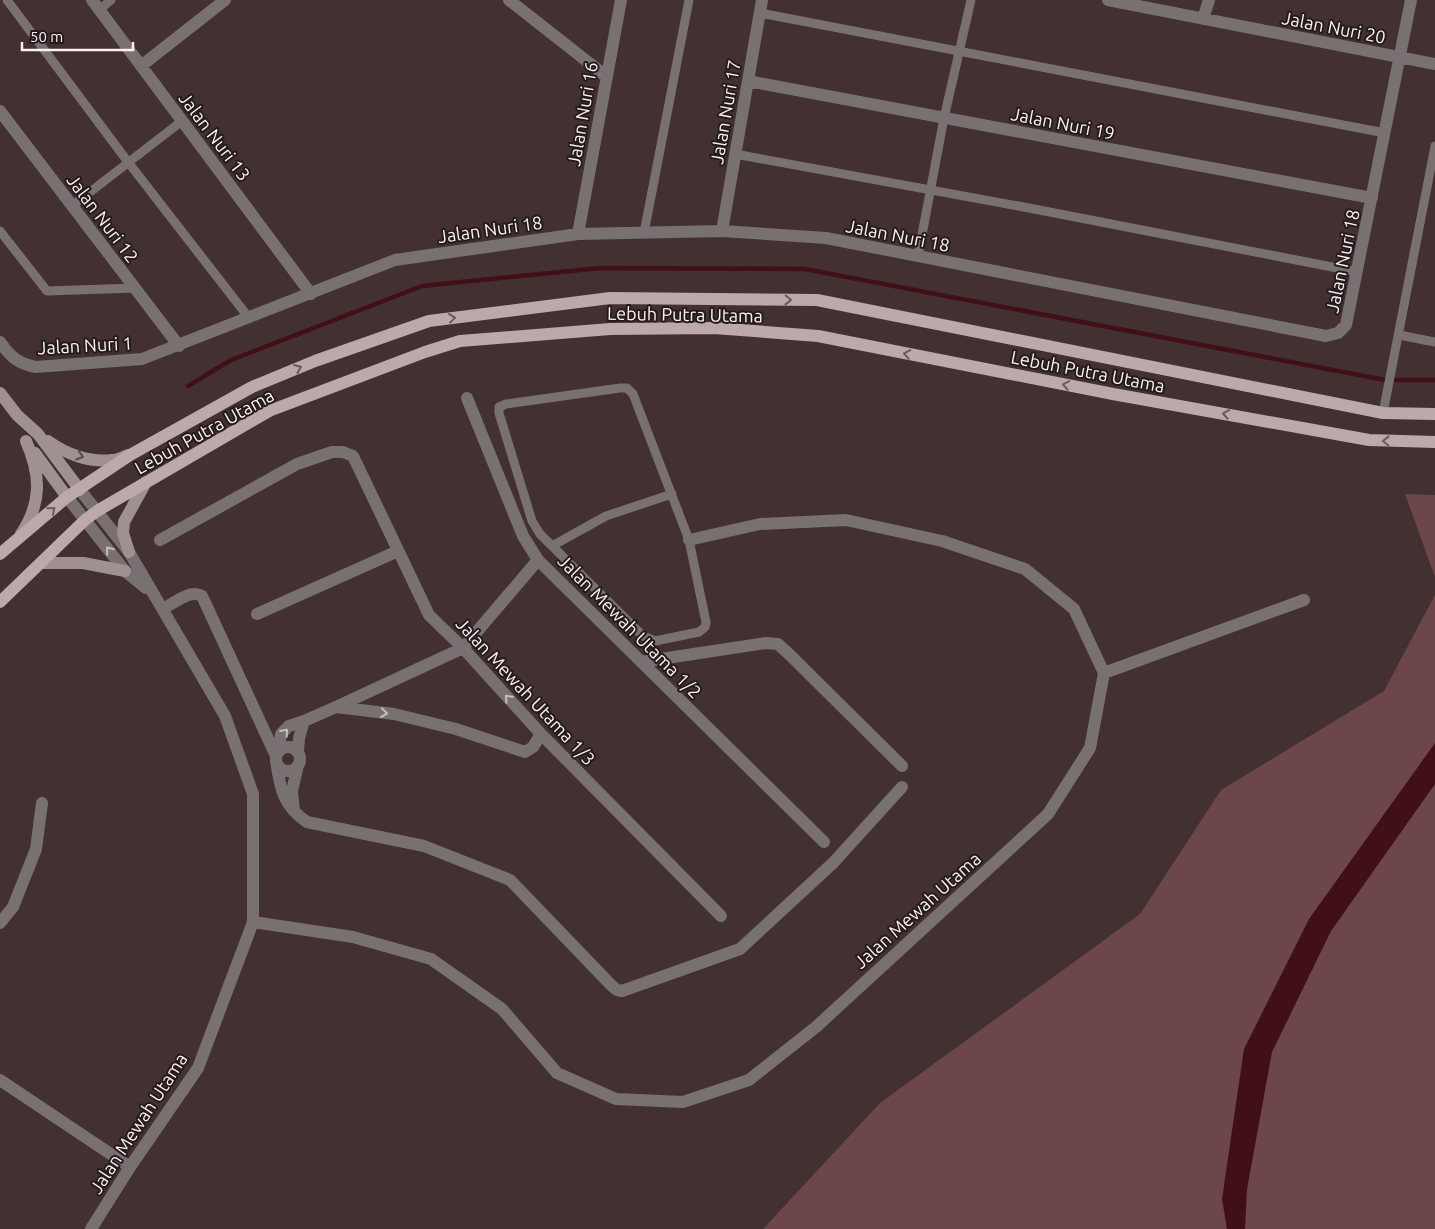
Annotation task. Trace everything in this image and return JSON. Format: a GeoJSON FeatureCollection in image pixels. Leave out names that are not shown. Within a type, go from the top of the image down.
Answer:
{"type":"FeatureCollection","features":[{"type":"Feature","properties":{"kind":"main road","name":"Lebuh Putra Utama"},"geometry":{"type":"LineString","coordinates":[[1,554],[67,498],[130,454],[252,387],[315,361],[429,321],[610,298],[818,300],[1383,413],[1435,414]]}},
{"type":"Feature","properties":{"kind":"main road","name":"Lebuh Putra Utama"},"geometry":{"type":"LineString","coordinates":[[0,602],[85,520],[97,511],[269,411],[425,352],[460,341],[610,329],[714,328],[818,336],[1103,392],[1369,440],[1435,442]]}},
{"type":"Feature","properties":{"kind":"main road"},"geometry":{"type":"LineString","coordinates":[[0,394],[17,415],[60,450],[85,459],[112,460],[130,454]]}},
{"type":"Feature","properties":{"kind":"main road"},"geometry":{"type":"LineString","coordinates":[[1,554],[17,539],[29,522],[36,502],[38,481],[35,460],[17,415]]}},
{"type":"Feature","properties":{"kind":"main road"},"geometry":{"type":"LineString","coordinates":[[38,434],[80,490]]}},
{"type":"Feature","properties":{"kind":"main road"},"geometry":{"type":"LineString","coordinates":[[26,441],[67,498]]}},
{"type":"Feature","properties":{"kind":"main road"},"geometry":{"type":"LineString","coordinates":[[129,552],[124,534],[124,522],[146,482]]}},
{"type":"Feature","properties":{"kind":"main road"},"geometry":{"type":"LineString","coordinates":[[41,562],[83,563],[126,571]]}},
{"type":"Feature","properties":{"kind":"street"},"geometry":{"type":"LineString","coordinates":[[141,66],[225,0]]}},
{"type":"Feature","properties":{"kind":"street"},"geometry":{"type":"LineString","coordinates":[[510,0],[607,76]]}},
{"type":"Feature","properties":{"kind":"street","name":"Jalan Nuri 16"},"geometry":{"type":"LineString","coordinates":[[578,234],[621,0]]}},
{"type":"Feature","properties":{"kind":"street","name":"Jalan Nuri 17"},"geometry":{"type":"LineString","coordinates":[[722,231],[762,0]]}},
{"type":"Feature","properties":{"kind":"street","name":"Jalan Nuri 20"},"geometry":{"type":"LineString","coordinates":[[1108,0],[1136,3],[1203,19],[1435,64]]}},
{"type":"Feature","properties":{"kind":"street"},"geometry":{"type":"LineString","coordinates":[[1203,19],[1209,0]]}},
{"type":"Feature","properties":{"kind":"street","name":"Jalan Nuri 18"},"geometry":{"type":"LineString","coordinates":[[179,346],[395,260],[578,234],[722,231],[826,238],[1326,336],[1338,333],[1346,325],[1358,272],[1411,0]]}},
{"type":"Feature","properties":{"kind":"street","name":"Jalan Nuri 13"},"geometry":{"type":"LineString","coordinates":[[95,5],[311,294]]}},
{"type":"Feature","properties":{"kind":"street","name":"Jalan Nuri 19"},"geometry":{"type":"LineString","coordinates":[[748,82],[1372,198]]}},
{"type":"Feature","properties":{"kind":"street","name":"Jalan Nuri 12"},"geometry":{"type":"LineString","coordinates":[[0,111],[179,346]]}},
{"type":"Feature","properties":{"kind":"street","name":"Jalan Nuri 1"},"geometry":{"type":"LineString","coordinates":[[0,342],[16,360],[25,365],[36,367],[142,359],[179,346]]}},
{"type":"Feature","properties":{"kind":"street","name":"Jalan Mewah Utama 1/2"},"geometry":{"type":"LineString","coordinates":[[467,398],[523,536],[538,560],[824,842]]}},
{"type":"Feature","properties":{"kind":"street","name":"Jalan Mewah Utama 1/3"},"geometry":{"type":"LineString","coordinates":[[160,540],[297,464],[332,452],[344,452],[353,456],[429,615],[463,648],[541,734],[721,916]]}},
{"type":"Feature","properties":{"kind":"street","name":"Jalan Mewah Utama"},"geometry":{"type":"LineString","coordinates":[[80,490],[129,552],[225,716],[253,794],[253,922],[198,1068],[130,1167],[91,1229]]}},
{"type":"Feature","properties":{"kind":"street","name":"Jalan Mewah Utama"},"geometry":{"type":"LineString","coordinates":[[67,498],[126,571],[156,596]]}},
{"type":"Feature","properties":{"kind":"street"},"geometry":{"type":"LineString","coordinates":[[689,540],[760,524],[846,520],[942,540],[1026,569],[1074,609],[1104,673],[1304,600]]}},
{"type":"Feature","properties":{"kind":"street"},"geometry":{"type":"LineString","coordinates":[[258,614],[398,551]]}},
{"type":"Feature","properties":{"kind":"street"},"geometry":{"type":"LineString","coordinates":[[538,560],[463,648],[336,708],[290,726],[281,734],[277,756],[282,793],[286,803],[307,822],[424,846],[510,880],[612,986],[622,991],[740,949],[833,863],[902,787]]}},
{"type":"Feature","properties":{"kind":"street"},"geometry":{"type":"LineString","coordinates":[[163,609],[189,595],[198,594],[202,596],[281,768],[286,770],[294,768],[298,759]]}},
{"type":"Feature","properties":{"kind":"street"},"geometry":{"type":"LineString","coordinates":[[641,662],[766,643],[778,644],[902,766]]}},
{"type":"Feature","properties":{"kind":"street","name":"Jalan Mewah Utama"},"geometry":{"type":"LineString","coordinates":[[253,922],[353,937],[431,959],[502,1009],[557,1073],[616,1099],[683,1102],[749,1080],[816,1027],[1048,814],[1090,748],[1104,673]]}},
{"type":"Feature","properties":{"kind":"street"},"geometry":{"type":"LineString","coordinates":[[336,708],[394,714],[456,728],[524,752],[533,747],[541,734]]}},
{"type":"Feature","properties":{"kind":"street"},"geometry":{"type":"LineString","coordinates":[[294,811],[292,792],[298,759],[299,738],[304,721]]}},
{"type":"Feature","properties":{"kind":"street"},"geometry":{"type":"LineString","coordinates":[[277,756],[281,749],[290,747],[298,759]]}},
{"type":"Feature","properties":{"kind":"street"},"geometry":{"type":"LineString","coordinates":[[0,923],[12,907],[36,849],[42,803]]}},
{"type":"Feature","properties":{"kind":"street"},"geometry":{"type":"LineString","coordinates":[[0,1080],[130,1167]]}},
{"type":"Feature","properties":{"kind":"lane"},"geometry":{"type":"LineString","coordinates":[[7,0],[128,162],[249,318]]}},
{"type":"Feature","properties":{"kind":"lane"},"geometry":{"type":"LineString","coordinates":[[95,5],[111,0]]}},
{"type":"Feature","properties":{"kind":"lane"},"geometry":{"type":"LineString","coordinates":[[644,233],[689,0]]}},
{"type":"Feature","properties":{"kind":"lane"},"geometry":{"type":"LineString","coordinates":[[918,256],[944,118],[971,0]]}},
{"type":"Feature","properties":{"kind":"lane"},"geometry":{"type":"LineString","coordinates":[[760,13],[1386,133]]}},
{"type":"Feature","properties":{"kind":"lane"},"geometry":{"type":"LineString","coordinates":[[72,206],[182,121]]}},
{"type":"Feature","properties":{"kind":"lane"},"geometry":{"type":"LineString","coordinates":[[1383,413],[1435,146]]}},
{"type":"Feature","properties":{"kind":"lane"},"geometry":{"type":"LineString","coordinates":[[736,154],[1358,272]]}},
{"type":"Feature","properties":{"kind":"lane"},"geometry":{"type":"LineString","coordinates":[[0,231],[47,291],[135,288]]}},
{"type":"Feature","properties":{"kind":"lane"},"geometry":{"type":"LineString","coordinates":[[1398,335],[1435,342]]}},
{"type":"Feature","properties":{"kind":"lane"},"geometry":{"type":"LineString","coordinates":[[627,388],[633,394],[689,540],[706,622],[705,627],[699,632],[655,641],[643,636],[540,534],[532,522],[498,413],[499,407],[506,404],[627,388]]}},
{"type":"Feature","properties":{"kind":"lane"},"geometry":{"type":"LineString","coordinates":[[552,546],[606,516],[672,494]]}},
{"type":"Feature","properties":{"kind":"shaded area"},"geometry":{"type":"Polygon","coordinates":[[[1405,494],[1435,495],[1435,577],[1405,494]]]}},
{"type":"Feature","properties":{"kind":"shaded area"},"geometry":{"type":"Polygon","coordinates":[[[1435,595],[1435,1229],[763,1229],[880,1103],[1140,914],[1221,790],[1384,691],[1435,595]]]}},
{"type":"Feature","properties":{"kind":"shaded area"},"geometry":{"type":"Polygon","coordinates":[[[1435,743],[1435,784],[1331,931],[1272,1052],[1247,1189],[1245,1229],[1227,1229],[1222,1199],[1244,1049],[1309,919],[1435,743]]]}},
{"type":"Feature","properties":{"kind":"waterway"},"geometry":{"type":"LineString","coordinates":[[188,386],[231,360],[422,286],[600,268],[805,269],[1385,380],[1435,380]]}}]}
